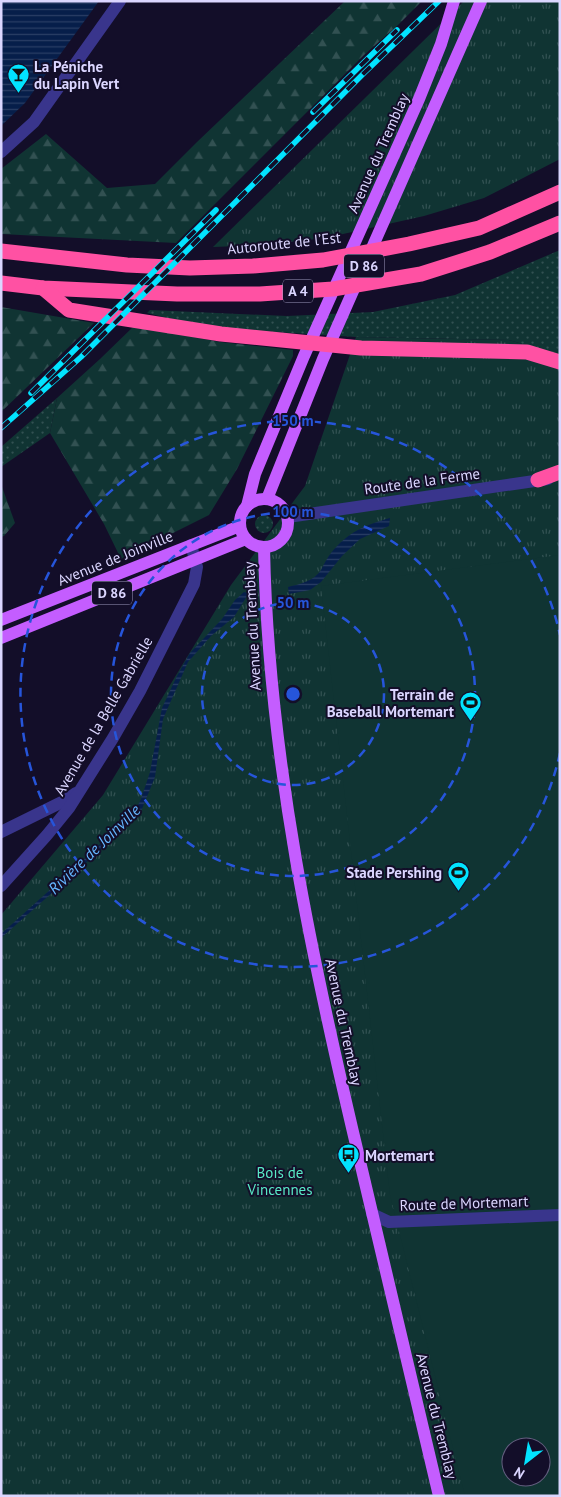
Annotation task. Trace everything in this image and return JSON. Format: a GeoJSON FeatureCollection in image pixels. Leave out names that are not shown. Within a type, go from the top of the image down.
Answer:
{"type":"FeatureCollection","features":[{"type":"Feature","properties":{"kind":"highway","name":"Autoroute de l’Est"},"geometry":{"type":"LineString","coordinates":[[1,251],[127,265],[190,268],[253,266],[322,260],[409,244],[479,228],[560,192]]}},
{"type":"Feature","properties":{"kind":"highway","name":"A 4"},"geometry":{"type":"LineString","coordinates":[[1,283],[43,288],[177,294],[260,294],[333,289],[421,274],[490,252],[560,223]]}},
{"type":"Feature","properties":{"kind":"highway"},"geometry":{"type":"LineString","coordinates":[[43,288],[69,310],[222,334],[361,348],[527,352],[552,358],[560,362]]}},
{"type":"Feature","properties":{"kind":"highway"},"geometry":{"type":"LineString","coordinates":[[538,480],[560,472]]}},
{"type":"Feature","properties":{"kind":"main road","name":"D 86"},"geometry":{"type":"LineString","coordinates":[[267,498],[323,359],[481,1]]}},
{"type":"Feature","properties":{"kind":"main road","name":"Avenue du Tremblay"},"geometry":{"type":"LineString","coordinates":[[247,506],[255,474],[304,356],[385,177],[441,44],[454,3]]}},
{"type":"Feature","properties":{"kind":"main road"},"geometry":{"type":"LineString","coordinates":[[267,498],[278,502],[288,517],[287,532],[284,538],[278,543],[264,547],[258,546],[246,539],[240,526],[240,519],[247,506],[259,499],[267,498]]}},
{"type":"Feature","properties":{"kind":"main road","name":"Avenue de Joinville"},"geometry":{"type":"LineString","coordinates":[[1,620],[240,526]]}},
{"type":"Feature","properties":{"kind":"main road","name":"Avenue de Joinville"},"geometry":{"type":"LineString","coordinates":[[1,638],[246,539]]}},
{"type":"Feature","properties":{"kind":"main road","name":"Avenue du Tremblay"},"geometry":{"type":"LineString","coordinates":[[264,547],[268,643],[282,767],[312,951],[439,1496]]}},
{"type":"Feature","properties":{"kind":"street"},"geometry":{"type":"LineString","coordinates":[[1,152],[34,122],[120,1]]}},
{"type":"Feature","properties":{"kind":"street","name":"Route de la Ferme"},"geometry":{"type":"LineString","coordinates":[[288,517],[560,478]]}},
{"type":"Feature","properties":{"kind":"street","name":"Avenue de la Belle Gabrielle"},"geometry":{"type":"LineString","coordinates":[[1,886],[69,808],[113,738],[140,690],[196,578],[197,567],[191,545]]}},
{"type":"Feature","properties":{"kind":"street"},"geometry":{"type":"LineString","coordinates":[[1,832],[20,824],[78,792]]}},
{"type":"Feature","properties":{"kind":"street"},"geometry":{"type":"LineString","coordinates":[[20,824],[37,822],[42,827],[33,849]]}},
{"type":"Feature","properties":{"kind":"street","name":"Route de Mortemart"},"geometry":{"type":"LineString","coordinates":[[372,1214],[389,1222],[560,1215]]}},
{"type":"Feature","properties":{"kind":"green space"},"geometry":{"type":"Polygon","coordinates":[[[345,1],[422,1],[364,55],[176,243],[1,234],[1,169],[46,134],[107,188],[155,184],[345,1]]]}},
{"type":"Feature","properties":{"kind":"green space"},"geometry":{"type":"Polygon","coordinates":[[[464,1],[560,1],[560,159],[484,198],[424,216],[325,238],[265,245],[213,247],[464,1]]]}},
{"type":"Feature","properties":{"kind":"green space"},"geometry":{"type":"Polygon","coordinates":[[[560,250],[560,355],[509,340],[356,337],[259,331],[200,326],[147,313],[150,310],[287,316],[373,312],[455,295],[560,250]]]}},
{"type":"Feature","properties":{"kind":"green space"},"geometry":{"type":"Polygon","coordinates":[[[1,307],[94,323],[1,412],[1,307]]]}},
{"type":"Feature","properties":{"kind":"green space"},"geometry":{"type":"Polygon","coordinates":[[[134,326],[220,342],[293,350],[293,356],[237,469],[209,515],[121,559],[104,524],[50,433],[57,398],[134,326]]]}},
{"type":"Feature","properties":{"kind":"green space","name":"Bois de Vincennes"},"geometry":{"type":"Polygon","coordinates":[[[356,337],[509,340],[560,355],[560,1496],[1,1496],[1,915],[103,795],[231,585],[305,486],[356,337]]]}},
{"type":"Feature","properties":{"kind":"green space"},"geometry":{"type":"Polygon","coordinates":[[[57,398],[50,433],[1,467],[1,447],[57,398]]]}},
{"type":"Feature","properties":{"kind":"green space"},"geometry":{"type":"Polygon","coordinates":[[[1,484],[15,523],[1,537],[1,484]]]}},
{"type":"Feature","properties":{"kind":"green space"},"geometry":{"type":"Polygon","coordinates":[[[264,515],[271,517],[273,524],[271,531],[264,533],[257,531],[255,524],[257,517],[264,515]]]}},
{"type":"Feature","properties":{"kind":"green space","name":"Stade Pershing"},"geometry":{"type":"Polygon","coordinates":[[[560,555],[560,1496],[465,1496],[390,1195],[321,586],[560,555]]]}},
{"type":"Feature","properties":{"kind":"water"},"geometry":{"type":"Polygon","coordinates":[[[1,1],[99,1],[25,103],[1,126],[1,1]]]}},
{"type":"Feature","properties":{"kind":"water"},"geometry":{"type":"Polygon","coordinates":[[[390,518],[389,526],[360,539],[342,556],[321,582],[310,590],[289,594],[288,587],[306,582],[315,577],[331,553],[344,540],[358,530],[390,518]]]}},
{"type":"Feature","properties":{"kind":"water"},"geometry":{"type":"Polygon","coordinates":[[[244,592],[247,593],[247,596],[234,617],[211,636],[188,662],[163,719],[155,777],[142,809],[114,838],[1,938],[1,934],[135,811],[150,772],[162,708],[177,676],[190,653],[244,592]]]}},
{"type":"Feature","properties":{"kind":"railway"},"geometry":{"type":"LineString","coordinates":[[1,428],[81,357],[364,73],[439,1]]}},
{"type":"Feature","properties":{"kind":"railway"},"geometry":{"type":"LineString","coordinates":[[313,112],[397,30]]}},
{"type":"Feature","properties":{"kind":"railway"},"geometry":{"type":"LineString","coordinates":[[31,393],[216,210]]}},
{"type":"Feature","properties":{"kind":"place","name":"La Péniche du Lapin Vert"},"geometry":{"type":"Point","coordinates":[18,94]}},
{"type":"Feature","properties":{"kind":"place","name":"Terrain de Baseball Mortemart"},"geometry":{"type":"Point","coordinates":[470,722]}},
{"type":"Feature","properties":{"kind":"place","name":"Stade Pershing"},"geometry":{"type":"Point","coordinates":[458,891]}},
{"type":"Feature","properties":{"kind":"place","name":"Mortemart"},"geometry":{"type":"Point","coordinates":[349,1174]}},
{"type":"Feature","properties":{"kind":"water label","name":"Rivière de Joinville"},"geometry":{"type":"Point","coordinates":[94,849]}}]}
